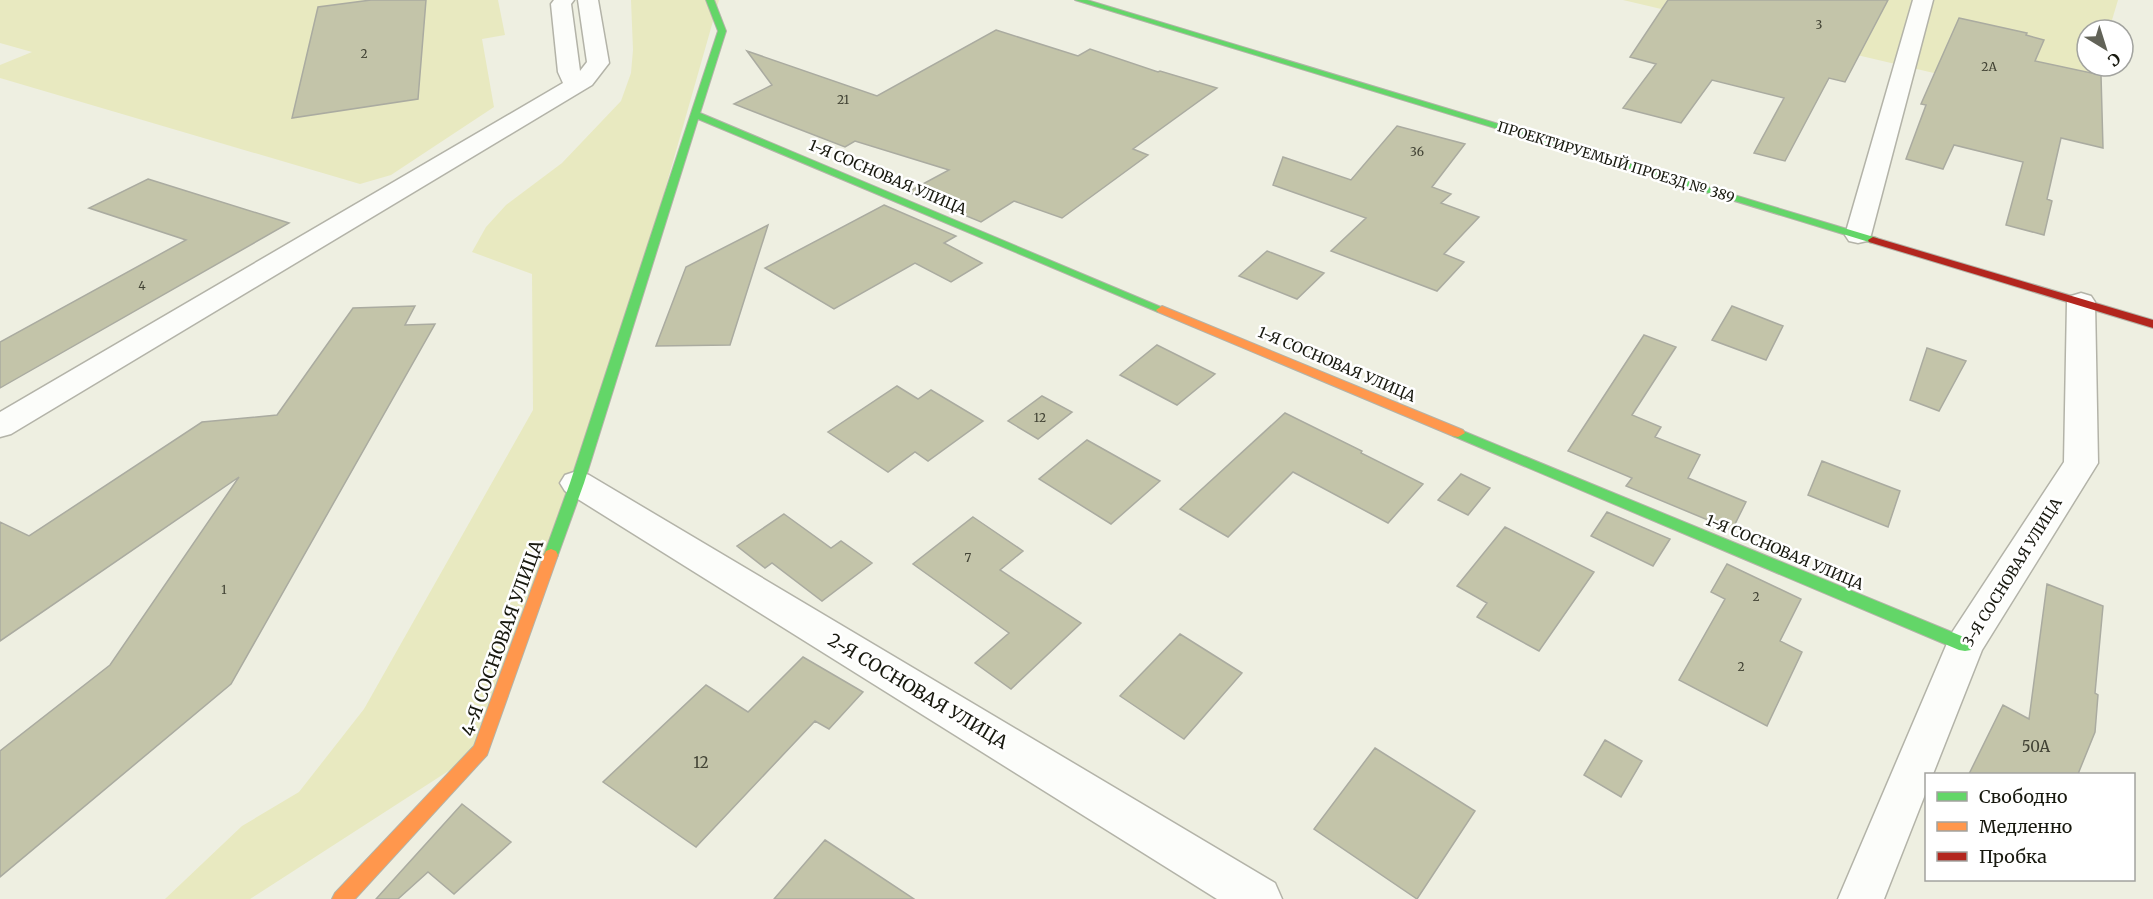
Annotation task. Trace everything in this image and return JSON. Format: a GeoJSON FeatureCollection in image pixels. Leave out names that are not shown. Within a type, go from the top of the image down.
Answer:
{"type":"FeatureCollection","features":[{"type":"Feature","properties":{"kind":"street"},"geometry":{"type":"LineString","coordinates":[[564,0],[561,4],[568,67],[575,86]]}},
{"type":"Feature","properties":{"kind":"street"},"geometry":{"type":"LineString","coordinates":[[0,426],[575,86],[590,75],[598,63],[588,0]]}},
{"type":"Feature","properties":{"kind":"street","name":"4-Я СОСНОВАЯ УЛИЦА"},"geometry":{"type":"LineString","coordinates":[[342,899],[481,750],[577,483],[722,32],[710,0]]}},
{"type":"Feature","properties":{"kind":"street","name":"ПРОЕКТИРУЕМЫЙ ПРОЕЗД № 389"},"geometry":{"type":"LineString","coordinates":[[1079,0],[2153,324]]}},
{"type":"Feature","properties":{"kind":"street"},"geometry":{"type":"LineString","coordinates":[[1858,235],[1923,0]]}},
{"type":"Feature","properties":{"kind":"street","name":"1-Я СОСНОВАЯ УЛИЦА"},"geometry":{"type":"LineString","coordinates":[[696,115],[1965,645]]}},
{"type":"Feature","properties":{"kind":"street","name":"3-Я СОСНОВАЯ УЛИЦА"},"geometry":{"type":"LineString","coordinates":[[1861,899],[1965,645],[2081,462],[2081,302]]}},
{"type":"Feature","properties":{"kind":"street","name":"2-Я СОСНОВАЯ УЛИЦА"},"geometry":{"type":"LineString","coordinates":[[577,483],[1259,899]]}},
{"type":"Feature","properties":{"kind":"green space"},"geometry":{"type":"Polygon","coordinates":[[[0,0],[498,0],[505,35],[482,39],[494,107],[391,175],[360,184],[0,78],[0,65],[32,52],[0,43],[0,0]]]}},
{"type":"Feature","properties":{"kind":"green space"},"geometry":{"type":"Polygon","coordinates":[[[631,0],[719,0],[592,446],[481,750],[250,899],[165,899],[242,826],[299,792],[364,709],[533,410],[532,274],[472,252],[486,227],[506,205],[562,163],[621,101],[631,73],[633,50],[631,0]]]}},
{"type":"Feature","properties":{"kind":"green space"},"geometry":{"type":"Polygon","coordinates":[[[1623,0],[2118,0],[2113,18],[2075,18],[2075,78],[2096,78],[2087,109],[1623,0]]]}},
{"type":"Feature","properties":{"kind":"building"},"geometry":{"type":"Polygon","coordinates":[[[371,0],[426,0],[418,99],[292,118],[318,7],[371,0]]]}},
{"type":"Feature","properties":{"kind":"building"},"geometry":{"type":"Polygon","coordinates":[[[1668,0],[1888,0],[1845,82],[1829,78],[1785,161],[1754,153],[1784,98],[1712,80],[1681,123],[1623,108],[1656,64],[1630,57],[1668,0]]]}},
{"type":"Feature","properties":{"kind":"building"},"geometry":{"type":"Polygon","coordinates":[[[1959,18],[2027,33],[2026,35],[2044,40],[2035,61],[2075,69],[2075,78],[2101,78],[2103,148],[2061,138],[2047,199],[2052,201],[2044,235],[2006,225],[2023,162],[1954,145],[1943,169],[1906,159],[1926,105],[1921,104],[1959,18]]]}},
{"type":"Feature","properties":{"kind":"building"},"geometry":{"type":"Polygon","coordinates":[[[996,30],[1078,56],[1090,49],[1158,72],[1217,88],[1133,149],[1148,155],[1062,218],[1014,201],[981,222],[908,192],[949,170],[855,141],[845,147],[734,104],[772,85],[747,51],[877,96],[996,30]]]}},
{"type":"Feature","properties":{"kind":"building"},"geometry":{"type":"Polygon","coordinates":[[[1397,126],[1465,144],[1432,187],[1451,194],[1441,203],[1479,217],[1444,254],[1464,262],[1437,291],[1331,251],[1366,218],[1273,185],[1283,157],[1351,180],[1397,126]]]}},
{"type":"Feature","properties":{"kind":"building"},"geometry":{"type":"Polygon","coordinates":[[[148,179],[289,223],[0,388],[0,342],[186,240],[89,208],[148,179]]]}},
{"type":"Feature","properties":{"kind":"building"},"geometry":{"type":"Polygon","coordinates":[[[884,205],[956,236],[944,243],[982,263],[951,282],[915,263],[834,309],[765,268],[884,205]]]}},
{"type":"Feature","properties":{"kind":"building"},"geometry":{"type":"Polygon","coordinates":[[[768,225],[730,345],[656,346],[686,267],[768,225]]]}},
{"type":"Feature","properties":{"kind":"building"},"geometry":{"type":"Polygon","coordinates":[[[1267,251],[1324,273],[1297,299],[1239,276],[1267,251]]]}},
{"type":"Feature","properties":{"kind":"building"},"geometry":{"type":"Polygon","coordinates":[[[415,306],[405,325],[435,324],[231,684],[0,877],[0,751],[110,665],[239,477],[0,641],[0,522],[29,536],[202,422],[277,415],[353,308],[415,306]]]}},
{"type":"Feature","properties":{"kind":"building"},"geometry":{"type":"Polygon","coordinates":[[[1732,306],[1783,326],[1766,360],[1712,340],[1732,306]]]}},
{"type":"Feature","properties":{"kind":"building"},"geometry":{"type":"Polygon","coordinates":[[[1644,335],[1676,347],[1632,415],[1661,427],[1655,437],[1700,455],[1688,478],[1746,502],[1732,530],[1626,486],[1632,478],[1568,451],[1644,335]]]}},
{"type":"Feature","properties":{"kind":"building"},"geometry":{"type":"Polygon","coordinates":[[[1157,345],[1215,374],[1177,405],[1120,375],[1157,345]]]}},
{"type":"Feature","properties":{"kind":"building"},"geometry":{"type":"Polygon","coordinates":[[[1927,348],[1966,361],[1939,411],[1910,400],[1927,348]]]}},
{"type":"Feature","properties":{"kind":"building"},"geometry":{"type":"Polygon","coordinates":[[[897,386],[918,399],[931,390],[983,421],[928,461],[915,452],[888,472],[828,432],[897,386]]]}},
{"type":"Feature","properties":{"kind":"building"},"geometry":{"type":"Polygon","coordinates":[[[1042,396],[1072,412],[1038,439],[1008,421],[1042,396]]]}},
{"type":"Feature","properties":{"kind":"building"},"geometry":{"type":"Polygon","coordinates":[[[1285,413],[1423,484],[1388,523],[1293,472],[1228,537],[1180,509],[1285,413]]]}},
{"type":"Feature","properties":{"kind":"building"},"geometry":{"type":"Polygon","coordinates":[[[1087,440],[1160,481],[1111,524],[1039,479],[1087,440]]]}},
{"type":"Feature","properties":{"kind":"building"},"geometry":{"type":"Polygon","coordinates":[[[1822,461],[1900,491],[1888,527],[1808,495],[1822,461]]]}},
{"type":"Feature","properties":{"kind":"building"},"geometry":{"type":"Polygon","coordinates":[[[1461,474],[1490,488],[1468,515],[1438,500],[1461,474]]]}},
{"type":"Feature","properties":{"kind":"building"},"geometry":{"type":"Polygon","coordinates":[[[1607,512],[1670,539],[1653,566],[1591,536],[1607,512]]]}},
{"type":"Feature","properties":{"kind":"building"},"geometry":{"type":"Polygon","coordinates":[[[784,514],[831,548],[841,541],[872,563],[822,601],[772,563],[765,568],[737,546],[784,514]]]}},
{"type":"Feature","properties":{"kind":"building"},"geometry":{"type":"Polygon","coordinates":[[[973,517],[1023,551],[1000,570],[1081,623],[1011,689],[975,663],[1009,633],[913,564],[973,517]]]}},
{"type":"Feature","properties":{"kind":"building"},"geometry":{"type":"Polygon","coordinates":[[[1505,527],[1594,572],[1539,651],[1477,617],[1487,603],[1457,586],[1505,527]]]}},
{"type":"Feature","properties":{"kind":"building"},"geometry":{"type":"Polygon","coordinates":[[[1727,564],[1801,599],[1780,641],[1802,652],[1767,726],[1679,680],[1725,599],[1711,592],[1727,564]]]}},
{"type":"Feature","properties":{"kind":"building"},"geometry":{"type":"Polygon","coordinates":[[[2047,584],[2103,606],[2095,693],[2098,695],[2095,732],[2078,773],[1969,773],[2003,705],[2029,719],[2047,584]]]}},
{"type":"Feature","properties":{"kind":"building"},"geometry":{"type":"Polygon","coordinates":[[[1180,634],[1242,673],[1184,739],[1120,696],[1180,634]]]}},
{"type":"Feature","properties":{"kind":"building"},"geometry":{"type":"Polygon","coordinates":[[[803,657],[863,692],[829,729],[815,721],[696,847],[603,782],[706,685],[748,712],[803,657]]]}},
{"type":"Feature","properties":{"kind":"building"},"geometry":{"type":"Polygon","coordinates":[[[1605,740],[1642,761],[1621,797],[1584,775],[1605,740]]]}},
{"type":"Feature","properties":{"kind":"building"},"geometry":{"type":"Polygon","coordinates":[[[1375,748],[1475,811],[1417,899],[1314,829],[1375,748]]]}},
{"type":"Feature","properties":{"kind":"building"},"geometry":{"type":"Polygon","coordinates":[[[462,804],[511,842],[454,894],[428,872],[398,899],[376,899],[462,804]]]}},
{"type":"Feature","properties":{"kind":"building"},"geometry":{"type":"Polygon","coordinates":[[[825,840],[914,899],[774,899],[825,840]]]}},
{"type":"Feature","properties":{"kind":"traffic: fast"},"geometry":{"type":"LineString","coordinates":[[551,555],[577,483],[722,31],[710,0]]}},
{"type":"Feature","properties":{"kind":"traffic: fast"},"geometry":{"type":"LineString","coordinates":[[1079,0],[1873,240]]}},
{"type":"Feature","properties":{"kind":"traffic: fast"},"geometry":{"type":"LineString","coordinates":[[696,115],[1162,310]]}},
{"type":"Feature","properties":{"kind":"traffic: fast"},"geometry":{"type":"LineString","coordinates":[[1458,433],[1965,645]]}},
{"type":"Feature","properties":{"kind":"traffic: slow"},"geometry":{"type":"LineString","coordinates":[[1162,310],[1458,433]]}},
{"type":"Feature","properties":{"kind":"traffic: slow"},"geometry":{"type":"LineString","coordinates":[[342,899],[481,750],[551,555]]}},
{"type":"Feature","properties":{"kind":"traffic: jam"},"geometry":{"type":"LineString","coordinates":[[1873,240],[2153,324]]}}]}
